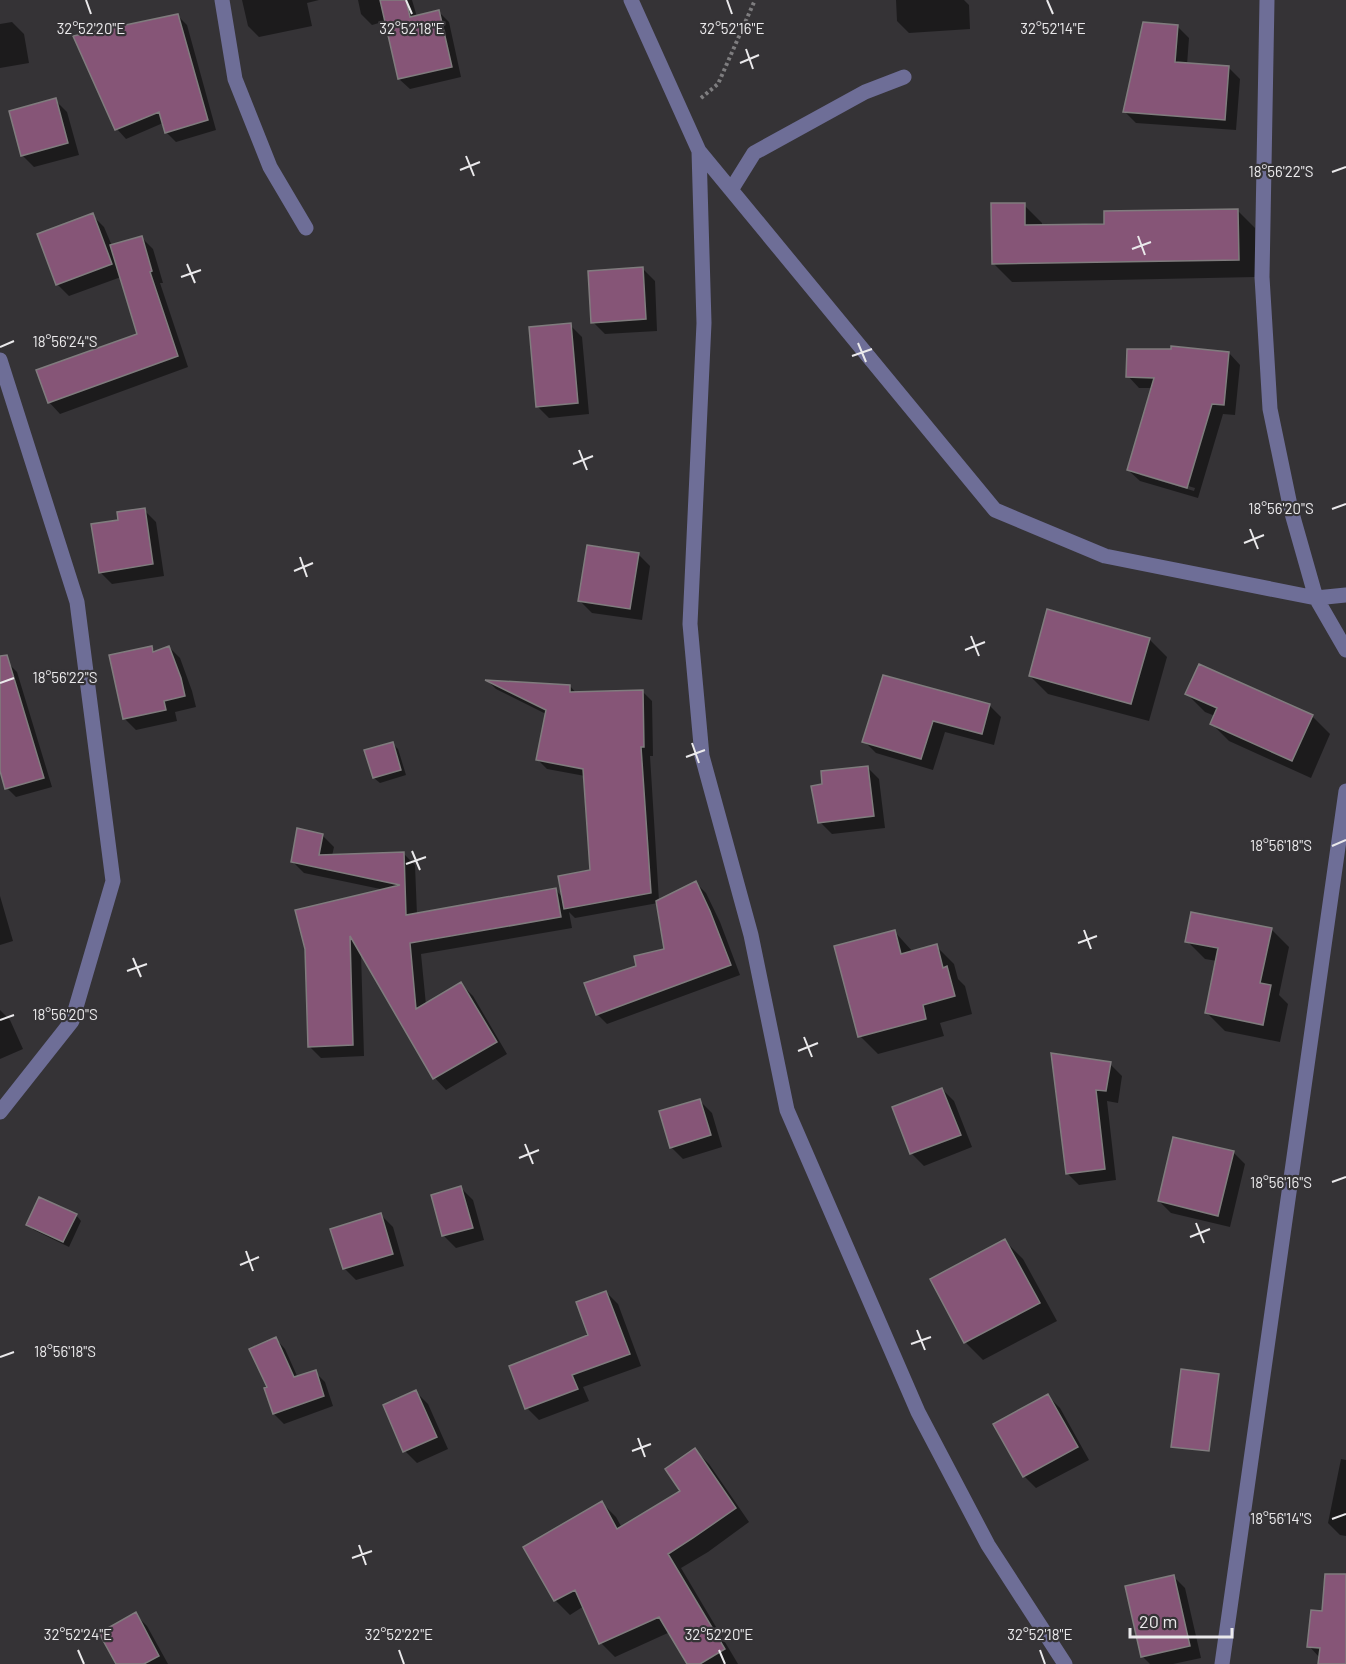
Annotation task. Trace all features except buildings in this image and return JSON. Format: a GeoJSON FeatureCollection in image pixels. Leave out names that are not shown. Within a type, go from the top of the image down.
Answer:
{"type":"FeatureCollection","features":[{"type":"Feature","properties":{"kind":"street"},"geometry":{"type":"LineString","coordinates":[[222,0],[235,79],[270,167],[306,228]]}},
{"type":"Feature","properties":{"kind":"street"},"geometry":{"type":"LineString","coordinates":[[631,0],[699,151],[995,510],[1105,556],[1316,598],[1346,595]]}},
{"type":"Feature","properties":{"kind":"street"},"geometry":{"type":"LineString","coordinates":[[1267,0],[1262,277],[1270,409],[1291,510],[1316,598],[1346,650]]}},
{"type":"Feature","properties":{"kind":"street"},"geometry":{"type":"LineString","coordinates":[[731,190],[754,153],[865,92],[904,77]]}},
{"type":"Feature","properties":{"kind":"street"},"geometry":{"type":"LineString","coordinates":[[699,151],[704,323],[690,624],[702,756],[750,934],[787,1110],[918,1412],[988,1545],[1065,1664]]}},
{"type":"Feature","properties":{"kind":"street"},"geometry":{"type":"LineString","coordinates":[[0,360],[77,602],[113,881],[72,1021],[0,1112]]}},
{"type":"Feature","properties":{"kind":"street"},"geometry":{"type":"LineString","coordinates":[[1222,1664],[1346,792]]}},
{"type":"Feature","properties":{"kind":"path"},"geometry":{"type":"LineString","coordinates":[[682,113],[718,84],[755,0]]}}]}
